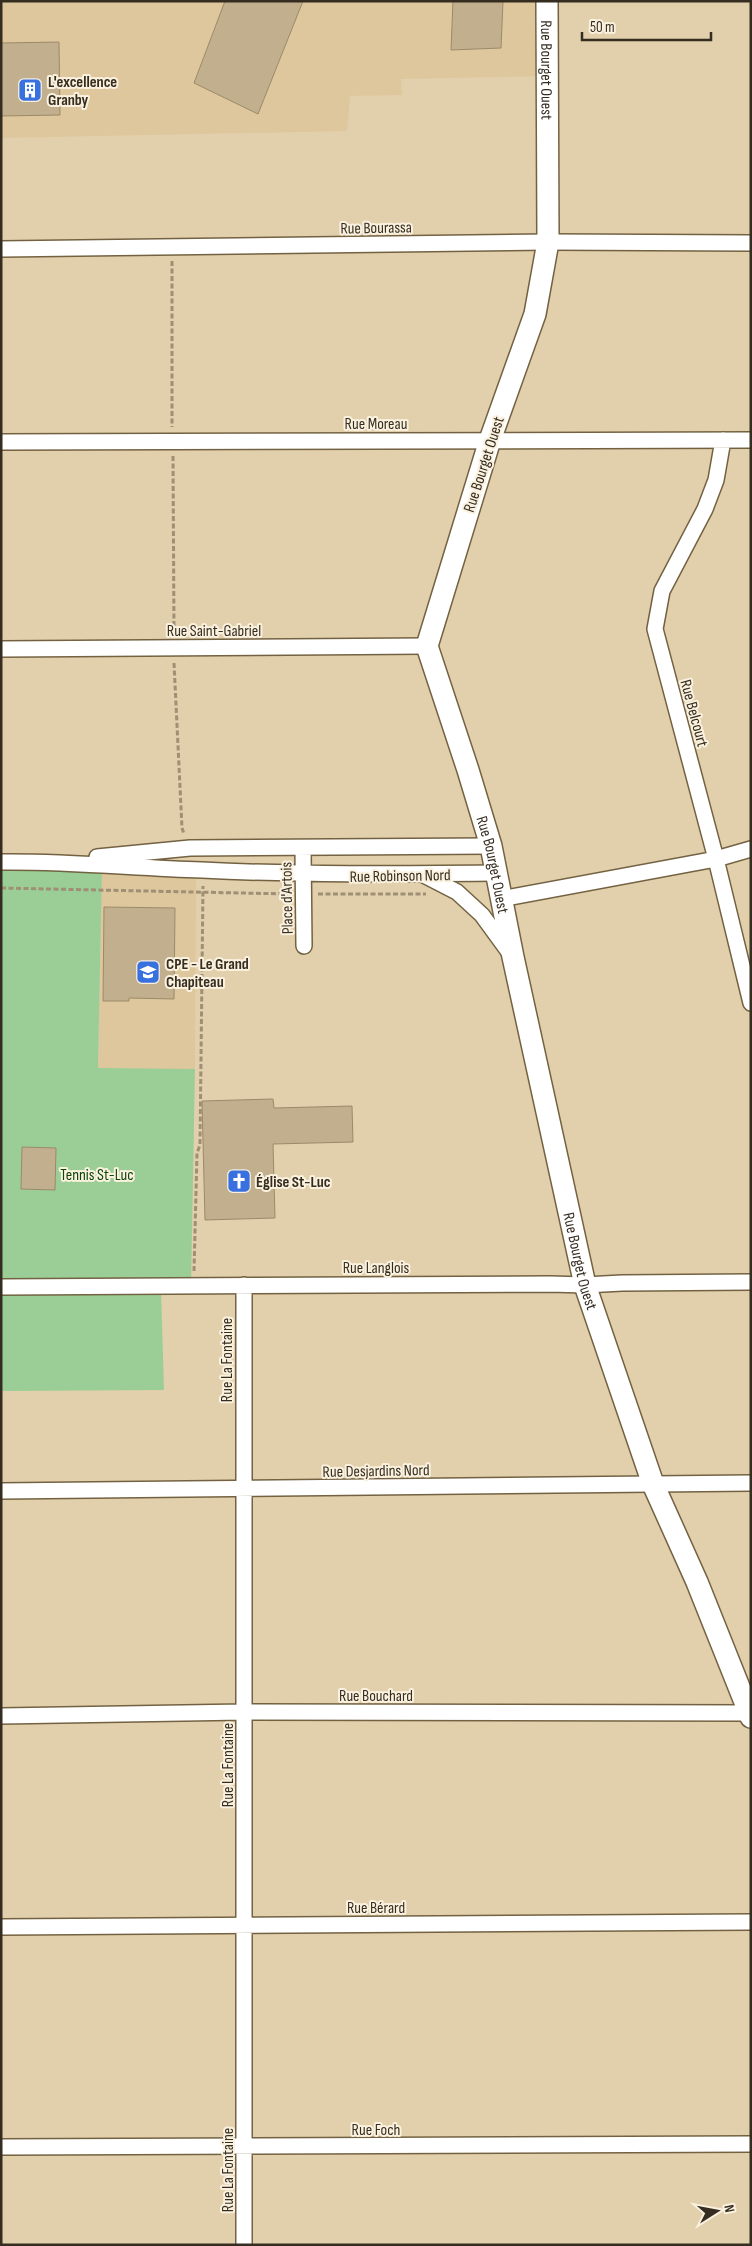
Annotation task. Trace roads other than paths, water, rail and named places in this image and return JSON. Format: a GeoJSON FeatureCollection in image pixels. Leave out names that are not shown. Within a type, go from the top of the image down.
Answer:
{"type":"FeatureCollection","features":[{"type":"Feature","properties":{"kind":"street","name":"Rue Bourget Ouest"},"geometry":{"type":"LineString","coordinates":[[547,1],[548,242],[535,314],[490,440],[426,646],[468,770],[490,846],[500,899],[586,1286],[654,1484],[698,1582],[750,1715]]}},
{"type":"Feature","properties":{"kind":"street","name":"Rue Bourassa"},"geometry":{"type":"LineString","coordinates":[[1,249],[548,242],[751,243]]}},
{"type":"Feature","properties":{"kind":"street","name":"Rue Belcourt"},"geometry":{"type":"LineString","coordinates":[[723,440],[716,480],[705,509],[662,591],[655,629],[716,859],[751,1003]]}},
{"type":"Feature","properties":{"kind":"street","name":"Rue Moreau"},"geometry":{"type":"LineString","coordinates":[[1,442],[751,440]]}},
{"type":"Feature","properties":{"kind":"street","name":"Rue Saint-Gabriel"},"geometry":{"type":"LineString","coordinates":[[1,649],[426,646]]}},
{"type":"Feature","properties":{"kind":"street","name":"Rue Robinson Nord"},"geometry":{"type":"LineString","coordinates":[[46,862],[190,848],[303,849],[490,846]]}},
{"type":"Feature","properties":{"kind":"street","name":"Place d'Artois"},"geometry":{"type":"LineString","coordinates":[[303,849],[304,946]]}},
{"type":"Feature","properties":{"kind":"street"},"geometry":{"type":"LineString","coordinates":[[500,899],[716,859],[751,849]]}},
{"type":"Feature","properties":{"kind":"street","name":"Rue Robinson Nord"},"geometry":{"type":"LineString","coordinates":[[1,862],[46,862],[303,873],[495,873]]}},
{"type":"Feature","properties":{"kind":"street"},"geometry":{"type":"LineString","coordinates":[[420,874],[457,892],[482,915],[513,957]]}},
{"type":"Feature","properties":{"kind":"street","name":"Rue Langlois"},"geometry":{"type":"LineString","coordinates":[[1,1287],[550,1284],[586,1286],[622,1283],[751,1282]]}},
{"type":"Feature","properties":{"kind":"street","name":"Rue La Fontaine"},"geometry":{"type":"LineString","coordinates":[[244,1285],[244,2245]]}},
{"type":"Feature","properties":{"kind":"street","name":"Rue Desjardins Nord"},"geometry":{"type":"LineString","coordinates":[[1,1491],[751,1484]]}},
{"type":"Feature","properties":{"kind":"street","name":"Rue Bouchard"},"geometry":{"type":"LineString","coordinates":[[1,1716],[244,1712],[750,1715]]}},
{"type":"Feature","properties":{"kind":"street","name":"Rue Bérard"},"geometry":{"type":"LineString","coordinates":[[1,1928],[751,1922]]}},
{"type":"Feature","properties":{"kind":"street","name":"Rue Foch"},"geometry":{"type":"LineString","coordinates":[[1,2147],[751,2144]]}},
{"type":"Feature","properties":{"kind":"place","name":"L'excellence Granby"},"geometry":{"type":"Point","coordinates":[30,90]}},
{"type":"Feature","properties":{"kind":"place","name":"CPE - Le Grand Chapiteau"},"geometry":{"type":"Point","coordinates":[148,972]}},
{"type":"Feature","properties":{"kind":"place","name":"Église St-Luc"},"geometry":{"type":"Point","coordinates":[239,1181]}},
{"type":"Feature","properties":{"kind":"park label","name":"Tennis St-Luc"},"geometry":{"type":"Point","coordinates":[97,1174]}}]}
